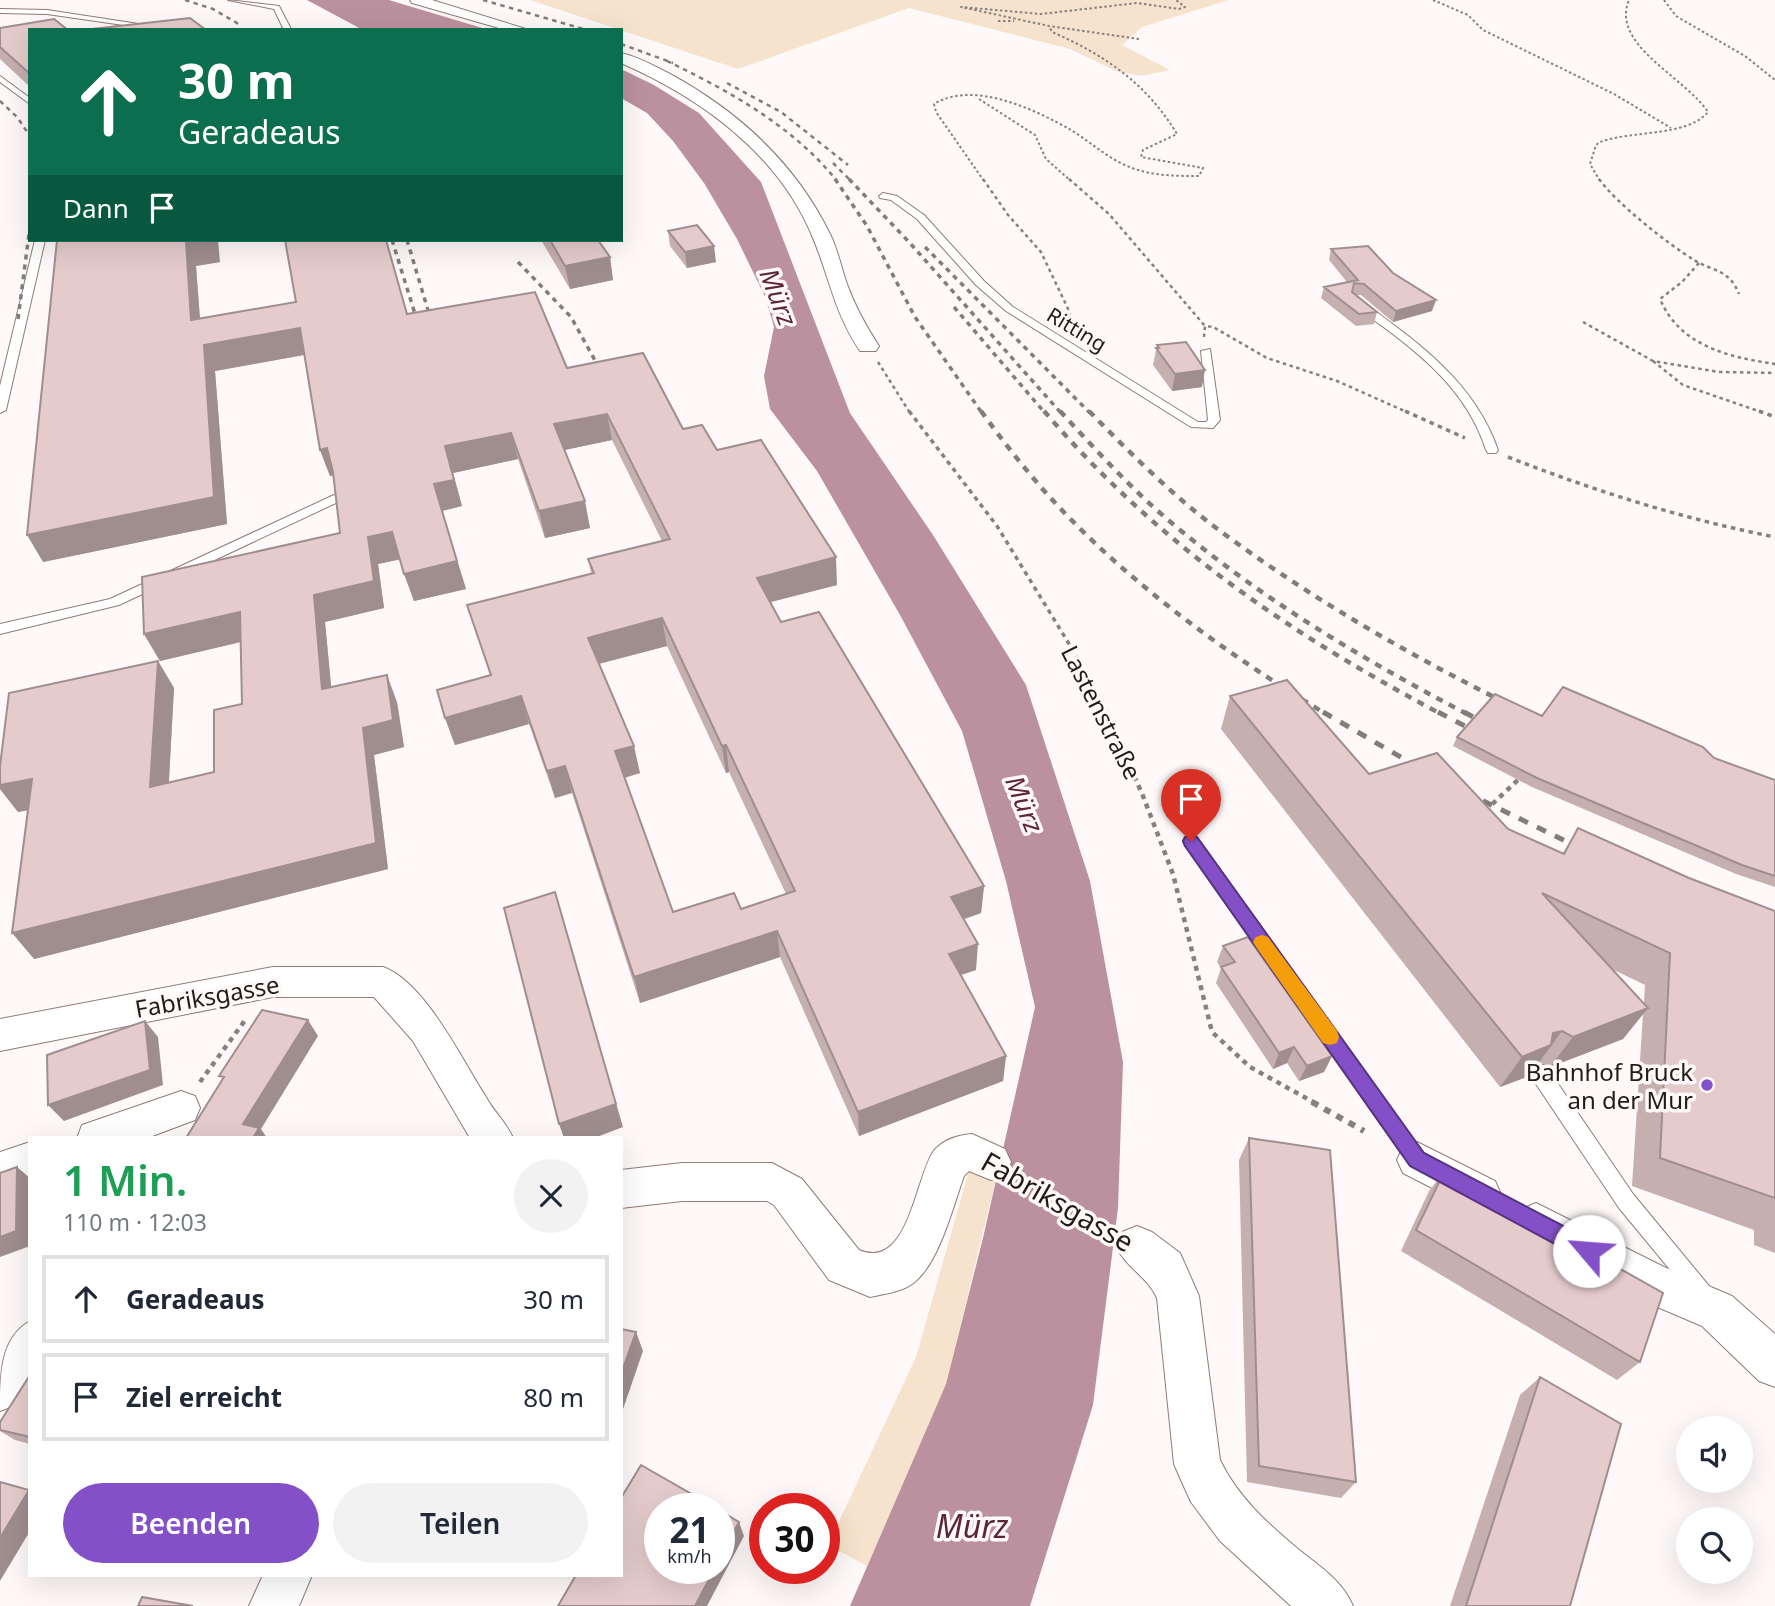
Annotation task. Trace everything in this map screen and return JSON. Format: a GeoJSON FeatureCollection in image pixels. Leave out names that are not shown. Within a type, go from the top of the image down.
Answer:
{"type":"FeatureCollection","features":[{"type":"Feature","properties":{"kind":"street"},"geometry":{"type":"LineString","coordinates":[[417,0],[515,28]]}},
{"type":"Feature","properties":{"kind":"street"},"geometry":{"type":"LineString","coordinates":[[623,58],[709,103],[755,143],[814,207],[839,291],[868,346]]}},
{"type":"Feature","properties":{"kind":"street","name":"Fabriksgasse"},"geometry":{"type":"LineString","coordinates":[[0,1035],[273,982],[383,982],[426,1030],[478,1129]]}},
{"type":"Feature","properties":{"kind":"street"},"geometry":{"type":"LineString","coordinates":[[106,1136],[171,1123]]}},
{"type":"Feature","properties":{"kind":"street","name":"Fabriksgasse"},"geometry":{"type":"LineString","coordinates":[[623,1189],[682,1182],[772,1182],[788,1192],[844,1265],[870,1276],[898,1269],[911,1253],[922,1236],[948,1164],[961,1153],[972,1152],[991,1162]]}},
{"type":"Feature","properties":{"kind":"street"},"geometry":{"type":"LineString","coordinates":[[1417,1160],[1649,1282],[1717,1311],[1775,1365]]}},
{"type":"Feature","properties":{"kind":"street"},"geometry":{"type":"LineString","coordinates":[[0,1171],[28,1161]]}},
{"type":"Feature","properties":{"kind":"street","name":"Fabriksgasse"},"geometry":{"type":"LineString","coordinates":[[1137,1246],[1165,1268],[1178,1296],[1197,1464],[1206,1488],[1242,1528],[1328,1606]]}},
{"type":"Feature","properties":{"kind":"street"},"geometry":{"type":"LineString","coordinates":[[0,1389],[28,1346]]}},
{"type":"Feature","properties":{"kind":"street"},"geometry":{"type":"LineString","coordinates":[[274,1606],[287,1577]]}},
{"type":"Feature","properties":{"kind":"lane"},"geometry":{"type":"LineString","coordinates":[[231,0],[277,7],[287,28]]}},
{"type":"Feature","properties":{"kind":"lane"},"geometry":{"type":"LineString","coordinates":[[0,11],[47,12],[162,28]]}},
{"type":"Feature","properties":{"kind":"lane"},"geometry":{"type":"LineString","coordinates":[[0,78],[28,100]]}},
{"type":"Feature","properties":{"kind":"lane","name":"Ritting"},"geometry":{"type":"LineString","coordinates":[[883,196],[894,195],[937,233],[1000,303],[1195,425],[1202,426],[1209,426],[1214,420],[1206,351]]}},
{"type":"Feature","properties":{"kind":"lane"},"geometry":{"type":"LineString","coordinates":[[0,405],[40,242]]}},
{"type":"Feature","properties":{"kind":"lane"},"geometry":{"type":"LineString","coordinates":[[1355,299],[1369,314],[1418,347],[1454,383],[1486,432],[1492,450]]}},
{"type":"Feature","properties":{"kind":"lane"},"geometry":{"type":"LineString","coordinates":[[0,629],[114,602],[334,499]]}},
{"type":"Feature","properties":{"kind":"lane"},"geometry":{"type":"LineString","coordinates":[[1191,841],[1417,1160]]}},
{"type":"Feature","properties":{"kind":"lane"},"geometry":{"type":"LineString","coordinates":[[1539,1072],[1626,1201],[1717,1311]]}},
{"type":"Feature","properties":{"kind":"path"},"geometry":{"type":"LineString","coordinates":[[1139,39],[1049,26],[961,7],[1041,14],[1137,3],[1179,9],[1185,7],[1176,0]]}},
{"type":"Feature","properties":{"kind":"path"},"geometry":{"type":"LineString","coordinates":[[1433,0],[1468,15],[1483,30],[1614,94],[1671,128]]}},
{"type":"Feature","properties":{"kind":"path"},"geometry":{"type":"LineString","coordinates":[[1629,0],[1624,15],[1627,29],[1638,44],[1700,96],[1708,112],[1702,120],[1692,125],[1624,134],[1600,142],[1596,145],[1590,164],[1601,182],[1620,203],[1699,263],[1724,273],[1734,281],[1739,294]]}},
{"type":"Feature","properties":{"kind":"path"},"geometry":{"type":"LineString","coordinates":[[1664,0],[1676,16],[1745,56],[1775,80]]}},
{"type":"Feature","properties":{"kind":"path"},"geometry":{"type":"LineString","coordinates":[[998,20],[1026,21]]}},
{"type":"Feature","properties":{"kind":"path"},"geometry":{"type":"LineString","coordinates":[[1044,333],[1066,326],[1070,313],[1041,252],[1008,215],[936,111],[934,104],[942,97],[962,94],[1000,100],[1062,126],[1126,166],[1169,176],[1199,176],[1203,168],[1141,157],[1143,150],[1177,134],[1169,119],[1147,92],[1119,66],[1092,48],[1052,32],[1049,26]]}},
{"type":"Feature","properties":{"kind":"path"},"geometry":{"type":"LineString","coordinates":[[976,96],[1035,135],[1045,159],[1109,214],[1205,326]]}},
{"type":"Feature","properties":{"kind":"path"},"geometry":{"type":"LineString","coordinates":[[1699,263],[1682,282],[1660,299],[1663,312],[1686,334],[1717,353],[1775,364]]}},
{"type":"Feature","properties":{"kind":"path"},"geometry":{"type":"LineString","coordinates":[[1583,323],[1653,361],[1684,386],[1775,417]]}},
{"type":"Feature","properties":{"kind":"path","name":"Lastenstraße"},"geometry":{"type":"LineString","coordinates":[[868,346],[913,418],[997,526],[1074,652],[1103,706],[1143,796],[1172,874],[1212,1032],[1250,1067],[1417,1160]]}},
{"type":"Feature","properties":{"kind":"path"},"geometry":{"type":"LineString","coordinates":[[1653,361],[1718,372],[1775,373]]}},
{"type":"Feature","properties":{"kind":"path"},"geometry":{"type":"LineString","coordinates":[[1477,819],[1527,772],[1517,768]]}},
{"type":"Feature","properties":{"kind":"path"},"geometry":{"type":"LineString","coordinates":[[171,1123],[273,982]]}},
{"type":"Feature","properties":{"kind":"path","name":"Fabriksgasse"},"geometry":{"type":"LineString","coordinates":[[991,1162],[1137,1246]]}},
{"type":"Feature","properties":{"kind":"shaded area"},"geometry":{"type":"Polygon","coordinates":[[[530,0],[1229,0],[1142,27],[1122,45],[1170,70],[1141,76],[1116,71],[1070,49],[909,8],[738,69],[623,31],[623,28],[614,28],[530,0]]]}},
{"type":"Feature","properties":{"kind":"shaded area"},"geometry":{"type":"Polygon","coordinates":[[[970,1167],[996,1179],[946,1384],[867,1566],[840,1551],[840,1519],[916,1357],[970,1167]]]}},
{"type":"Feature","properties":{"kind":"water"},"geometry":{"type":"Polygon","coordinates":[[[307,0],[389,0],[482,28],[359,28],[307,0]]]}},
{"type":"Feature","properties":{"kind":"water","name":"Mürz"},"geometry":{"type":"Polygon","coordinates":[[[623,70],[654,85],[699,113],[761,182],[850,413],[933,535],[1026,685],[1090,881],[1123,1062],[1118,1208],[1093,1405],[1030,1606],[850,1606],[946,1384],[983,1238],[1035,1007],[1006,881],[962,731],[900,615],[817,471],[770,409],[764,376],[774,327],[766,299],[737,239],[704,183],[673,141],[647,113],[623,99],[623,70]]]}},
{"type":"Feature","properties":{"kind":"building"},"geometry":{"type":"Polygon","coordinates":[[[190,18],[203,28],[101,28],[190,18]]]}},
{"type":"Feature","properties":{"kind":"building"},"geometry":{"type":"Polygon","coordinates":[[[54,19],[65,28],[28,28],[28,72],[0,47],[0,28],[54,19]]]}},
{"type":"Feature","properties":{"kind":"building"},"geometry":{"type":"Polygon","coordinates":[[[697,225],[714,246],[685,252],[668,231],[697,225]]]}},
{"type":"Feature","properties":{"kind":"building"},"geometry":{"type":"Polygon","coordinates":[[[57,242],[186,242],[191,320],[296,302],[285,242],[387,242],[407,314],[535,292],[567,368],[643,353],[683,429],[702,425],[717,450],[761,440],[836,557],[757,578],[781,622],[819,612],[984,886],[951,897],[978,944],[949,954],[1006,1056],[858,1112],[777,931],[634,977],[565,766],[547,771],[521,696],[445,718],[437,690],[491,675],[467,605],[594,573],[588,559],[670,539],[607,414],[554,424],[585,501],[539,511],[511,433],[445,446],[454,480],[434,484],[457,561],[404,574],[392,532],[368,537],[374,581],[314,595],[322,689],[387,675],[393,720],[363,728],[376,843],[12,933],[32,779],[0,785],[9,693],[158,661],[150,787],[214,772],[214,710],[242,704],[240,612],[144,634],[142,577],[340,533],[333,472],[327,448],[320,450],[300,328],[204,345],[214,497],[27,535],[57,242]],[[662,618],[588,638],[634,746],[615,751],[673,912],[734,893],[741,909],[795,891],[726,745],[722,746],[662,618]]]}},
{"type":"Feature","properties":{"kind":"building"},"geometry":{"type":"Polygon","coordinates":[[[551,242],[599,242],[610,257],[565,266],[551,242]]]}},
{"type":"Feature","properties":{"kind":"building"},"geometry":{"type":"Polygon","coordinates":[[[1368,246],[1393,273],[1436,300],[1396,311],[1364,284],[1354,283],[1352,292],[1377,312],[1359,314],[1324,287],[1358,280],[1331,249],[1368,246]]]}},
{"type":"Feature","properties":{"kind":"building"},"geometry":{"type":"Polygon","coordinates":[[[1186,342],[1205,370],[1175,374],[1156,348],[1159,348],[1157,345],[1186,342]]]}},
{"type":"Feature","properties":{"kind":"building"},"geometry":{"type":"Polygon","coordinates":[[[1287,680],[1369,774],[1437,753],[1508,829],[1564,854],[1578,828],[1689,878],[1775,911],[1775,1198],[1660,1158],[1670,953],[1542,893],[1648,1008],[1573,1037],[1562,1031],[1553,1033],[1551,1045],[1522,1057],[1230,696],[1287,680]]]}},
{"type":"Feature","properties":{"kind":"building"},"geometry":{"type":"Polygon","coordinates":[[[1563,687],[1703,747],[1714,758],[1775,780],[1775,876],[1742,865],[1537,778],[1457,737],[1495,694],[1542,716],[1563,687]]]}},
{"type":"Feature","properties":{"kind":"building"},"geometry":{"type":"Polygon","coordinates":[[[555,892],[616,1104],[559,1124],[504,908],[555,892]]]}},
{"type":"Feature","properties":{"kind":"building"},"geometry":{"type":"Polygon","coordinates":[[[1248,937],[1332,1056],[1307,1066],[1294,1047],[1279,1053],[1221,967],[1235,962],[1223,946],[1248,937]]]}},
{"type":"Feature","properties":{"kind":"building"},"geometry":{"type":"Polygon","coordinates":[[[262,1010],[308,1020],[243,1124],[259,1128],[254,1136],[187,1136],[224,1077],[219,1076],[262,1010]]]}},
{"type":"Feature","properties":{"kind":"building"},"geometry":{"type":"Polygon","coordinates":[[[145,1021],[150,1070],[48,1105],[47,1055],[145,1021]]]}},
{"type":"Feature","properties":{"kind":"building"},"geometry":{"type":"Polygon","coordinates":[[[1249,1138],[1330,1150],[1356,1482],[1259,1466],[1249,1138]]]}},
{"type":"Feature","properties":{"kind":"building"},"geometry":{"type":"Polygon","coordinates":[[[17,1167],[16,1231],[0,1237],[0,1173],[17,1167]]]}},
{"type":"Feature","properties":{"kind":"building"},"geometry":{"type":"Polygon","coordinates":[[[1445,1170],[1663,1293],[1640,1362],[1416,1230],[1445,1170]]]}},
{"type":"Feature","properties":{"kind":"building"},"geometry":{"type":"Polygon","coordinates":[[[623,1329],[636,1332],[623,1368],[623,1329]]]}},
{"type":"Feature","properties":{"kind":"building"},"geometry":{"type":"Polygon","coordinates":[[[1540,1377],[1621,1424],[1570,1606],[1466,1606],[1540,1377]]]}},
{"type":"Feature","properties":{"kind":"building"},"geometry":{"type":"Polygon","coordinates":[[[28,1378],[28,1437],[0,1430],[0,1422],[28,1378]]]}},
{"type":"Feature","properties":{"kind":"building"},"geometry":{"type":"Polygon","coordinates":[[[641,1465],[690,1493],[644,1493],[644,1584],[707,1584],[695,1606],[558,1606],[575,1577],[623,1577],[623,1495],[641,1465]]]}},
{"type":"Feature","properties":{"kind":"building"},"geometry":{"type":"Polygon","coordinates":[[[0,1482],[28,1492],[0,1538],[0,1482]]]}},
{"type":"Feature","properties":{"kind":"building"},"geometry":{"type":"Polygon","coordinates":[[[142,1597],[193,1606],[138,1606],[142,1597]]]}},
{"type":"Feature","properties":{"kind":"railway"},"geometry":{"type":"LineString","coordinates":[[185,0],[213,9],[242,26]]}},
{"type":"Feature","properties":{"kind":"railway"},"geometry":{"type":"LineString","coordinates":[[483,0],[580,28]]}},
{"type":"Feature","properties":{"kind":"railway"},"geometry":{"type":"LineString","coordinates":[[623,45],[673,63]]}},
{"type":"Feature","properties":{"kind":"railway"},"geometry":{"type":"LineString","coordinates":[[667,61],[759,112],[801,143],[837,181]]}},
{"type":"Feature","properties":{"kind":"railway"},"geometry":{"type":"LineString","coordinates":[[727,83],[781,112],[848,165]]}},
{"type":"Feature","properties":{"kind":"railway"},"geometry":{"type":"LineString","coordinates":[[0,101],[17,117],[28,133]]}},
{"type":"Feature","properties":{"kind":"railway"},"geometry":{"type":"LineString","coordinates":[[833,163],[849,179]]}},
{"type":"Feature","properties":{"kind":"railway"},"geometry":{"type":"LineString","coordinates":[[835,179],[867,226],[915,317],[982,413]]}},
{"type":"Feature","properties":{"kind":"railway"},"geometry":{"type":"LineString","coordinates":[[849,179],[909,242],[1061,413]]}},
{"type":"Feature","properties":{"kind":"railway"},"geometry":{"type":"LineString","coordinates":[[18,319],[28,242]]}},
{"type":"Feature","properties":{"kind":"railway"},"geometry":{"type":"LineString","coordinates":[[393,242],[420,330]]}},
{"type":"Feature","properties":{"kind":"railway"},"geometry":{"type":"LineString","coordinates":[[408,242],[433,327]]}},
{"type":"Feature","properties":{"kind":"railway"},"geometry":{"type":"LineString","coordinates":[[925,247],[1090,413]]}},
{"type":"Feature","properties":{"kind":"railway"},"geometry":{"type":"LineString","coordinates":[[518,262],[571,317],[602,373]]}},
{"type":"Feature","properties":{"kind":"railway"},"geometry":{"type":"LineString","coordinates":[[954,307],[1045,413]]}},
{"type":"Feature","properties":{"kind":"railway"},"geometry":{"type":"LineString","coordinates":[[981,411],[1048,495],[1119,565],[1151,593],[1219,644],[1326,714]]}},
{"type":"Feature","properties":{"kind":"railway"},"geometry":{"type":"LineString","coordinates":[[1044,411],[1087,459],[1132,503],[1228,582],[1330,651],[1441,714]]}},
{"type":"Feature","properties":{"kind":"railway"},"geometry":{"type":"LineString","coordinates":[[1060,411],[1143,497],[1207,552],[1315,627],[1467,714]]}},
{"type":"Feature","properties":{"kind":"railway"},"geometry":{"type":"LineString","coordinates":[[1089,411],[1173,492],[1208,522],[1261,560],[1365,626],[1510,705]]}},
{"type":"Feature","properties":{"kind":"railway"},"geometry":{"type":"LineString","coordinates":[[1323,712],[1425,771]]}},
{"type":"Feature","properties":{"kind":"railway"},"geometry":{"type":"LineString","coordinates":[[1438,712],[1482,735]]}},
{"type":"Feature","properties":{"kind":"railway"},"geometry":{"type":"LineString","coordinates":[[1464,712],[1492,727]]}},
{"type":"Feature","properties":{"kind":"railway"},"geometry":{"type":"LineString","coordinates":[[1465,792],[1588,852]]}},
{"type":"Feature","properties":{"kind":"slow traffic"},"geometry":{"type":"LineString","coordinates":[[1262,942],[1330,1037]]}},
{"type":"Feature","properties":{"kind":"place","name":"Bahnhof Bruck an der Mur"},"geometry":{"type":"Point","coordinates":[1707,1085]}},
{"type":"Feature","properties":{"kind":"route"},"geometry":{"type":"LineString","coordinates":[[1191,841],[1417,1160],[1589,1251]]}}]}
